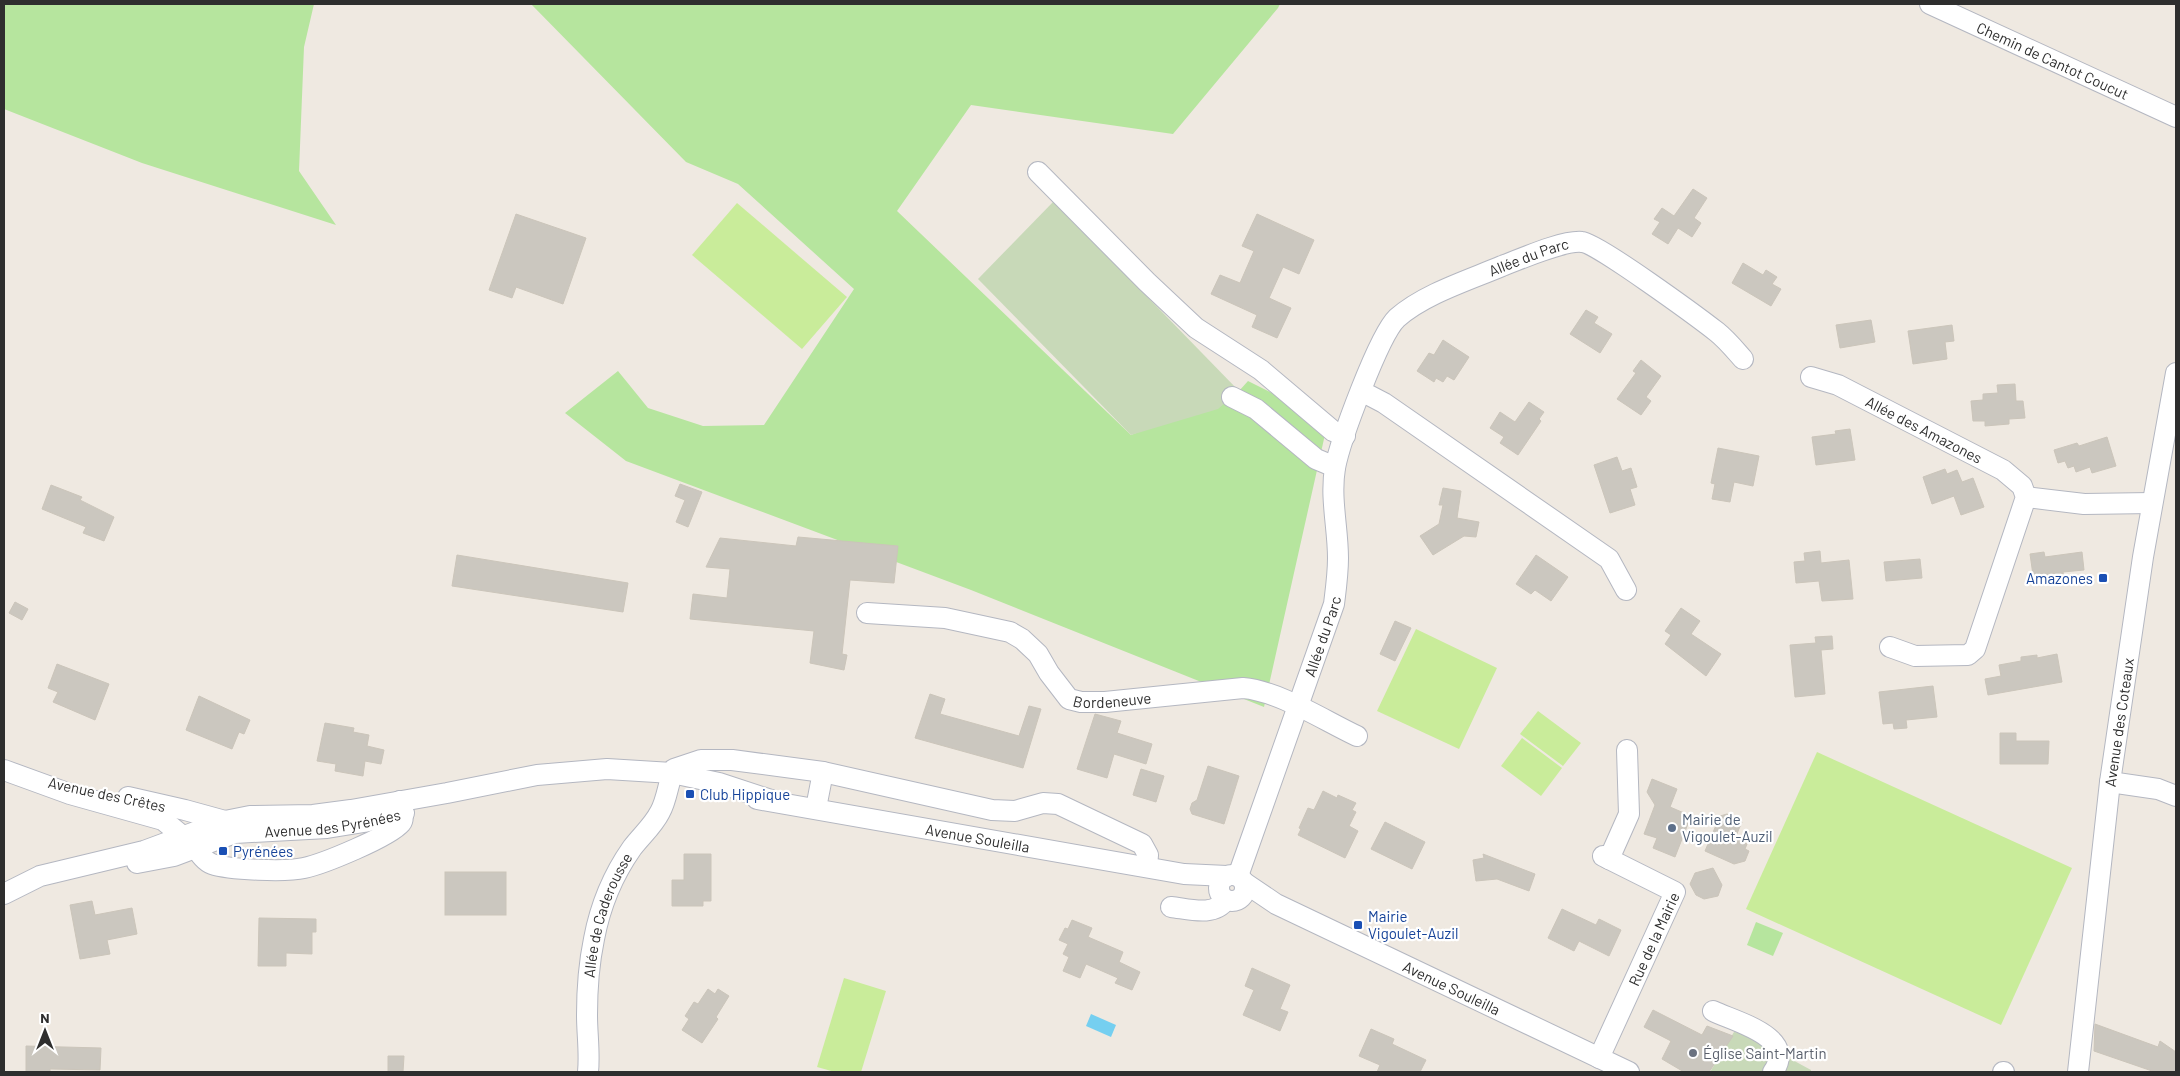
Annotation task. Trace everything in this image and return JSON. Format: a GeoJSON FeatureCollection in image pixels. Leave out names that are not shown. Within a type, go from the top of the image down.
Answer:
{"type":"FeatureCollection","features":[{"type":"Feature","properties":{"kind":"street","name":"Chemin de Cantot Coucut"},"geometry":{"type":"LineString","coordinates":[[1930,4],[2176,117]]}},
{"type":"Feature","properties":{"kind":"street"},"geometry":{"type":"LineString","coordinates":[[1038,172],[1147,282],[1196,328],[1261,370],[1333,431],[1345,436]]}},
{"type":"Feature","properties":{"kind":"street","name":"Allée du Parc"},"geometry":{"type":"LineString","coordinates":[[1232,888],[1334,604],[1338,581],[1333,497],[1335,467],[1361,390],[1385,336],[1396,319],[1411,307],[1430,297],[1521,259],[1561,245],[1583,242],[1616,260],[1718,333],[1743,359]]}},
{"type":"Feature","properties":{"kind":"street","name":"Avenue des Coteaux"},"geometry":{"type":"LineString","coordinates":[[2078,1072],[2110,782],[2152,503],[2176,373]]}},
{"type":"Feature","properties":{"kind":"street","name":"Allée des Amazones"},"geometry":{"type":"LineString","coordinates":[[1811,377],[1838,385],[2003,470],[2022,486],[2026,497]]}},
{"type":"Feature","properties":{"kind":"street"},"geometry":{"type":"LineString","coordinates":[[1361,390],[1384,403],[1609,559],[1626,590]]}},
{"type":"Feature","properties":{"kind":"street"},"geometry":{"type":"LineString","coordinates":[[1232,397],[1256,409],[1316,459],[1335,467]]}},
{"type":"Feature","properties":{"kind":"street"},"geometry":{"type":"LineString","coordinates":[[1890,647],[1915,656],[1968,655],[1975,649],[2026,497],[2084,504],[2152,503]]}},
{"type":"Feature","properties":{"kind":"street","name":"Bordeneuve"},"geometry":{"type":"LineString","coordinates":[[867,613],[945,618],[1010,632],[1022,639],[1038,654],[1049,673],[1069,698],[1081,702],[1105,702],[1243,688],[1260,690],[1277,696],[1356,736]]}},
{"type":"Feature","properties":{"kind":"street","name":"Rue de la Mairie"},"geometry":{"type":"LineString","coordinates":[[1599,1058],[1675,892],[1606,858],[1629,814],[1627,750]]}},
{"type":"Feature","properties":{"kind":"street"},"geometry":{"type":"LineString","coordinates":[[670,780],[674,769],[701,760],[732,760],[823,772],[992,810],[1015,811],[1044,803],[1058,804],[1142,844],[1148,855],[1147,867]]}},
{"type":"Feature","properties":{"kind":"street","name":"Avenue des Crêtes"},"geometry":{"type":"LineString","coordinates":[[4,770],[70,794],[163,820],[193,838],[196,820],[185,810]]}},
{"type":"Feature","properties":{"kind":"street","name":"Avenue des Pyrénées"},"geometry":{"type":"LineString","coordinates":[[4,894],[40,876],[193,838],[216,839],[235,833],[327,828],[364,822],[401,807],[447,793],[537,775],[575,771],[638,780],[670,780]]}},
{"type":"Feature","properties":{"kind":"street"},"geometry":{"type":"LineString","coordinates":[[816,808],[823,772]]}},
{"type":"Feature","properties":{"kind":"street","name":"Avenue des Crêtes"},"geometry":{"type":"LineString","coordinates":[[28,778],[185,810],[225,821]]}},
{"type":"Feature","properties":{"kind":"street","name":"Avenue Souleilla"},"geometry":{"type":"LineString","coordinates":[[670,780],[716,794],[771,800],[1147,867],[1184,874],[1232,888],[1276,904],[1629,1072]]}},
{"type":"Feature","properties":{"kind":"street","name":"Allée de Caderousse"},"geometry":{"type":"LineString","coordinates":[[588,1072],[587,1012],[594,939],[598,923],[611,884],[633,846],[661,812],[670,780]]}},
{"type":"Feature","properties":{"kind":"street"},"geometry":{"type":"LineString","coordinates":[[2110,782],[2158,790],[2176,796]]}},
{"type":"Feature","properties":{"kind":"street"},"geometry":{"type":"LineString","coordinates":[[193,838],[198,852],[210,863],[231,868],[302,868],[330,860],[388,832],[401,823],[403,818],[401,807]]}},
{"type":"Feature","properties":{"kind":"street","name":"Avenue des Pyrénées"},"geometry":{"type":"LineString","coordinates":[[68,868],[149,862],[225,821],[250,816],[313,815],[401,807]]}},
{"type":"Feature","properties":{"kind":"street","name":"Avenue des Crêtes"},"geometry":{"type":"LineString","coordinates":[[141,814],[148,831],[147,844],[144,851]]}},
{"type":"Feature","properties":{"kind":"street"},"geometry":{"type":"LineString","coordinates":[[1170,907],[1203,912],[1222,906],[1232,888]]}},
{"type":"Feature","properties":{"kind":"street"},"geometry":{"type":"LineString","coordinates":[[1713,1011],[1761,1033],[1774,1042],[1779,1050],[1780,1058],[1773,1072]]}},
{"type":"Feature","properties":{"kind":"green space"},"geometry":{"type":"Polygon","coordinates":[[[4,4],[314,4],[304,47],[299,171],[336,225],[142,163],[4,109],[4,4]]]}},
{"type":"Feature","properties":{"kind":"green space"},"geometry":{"type":"Polygon","coordinates":[[[531,4],[1280,4],[1173,134],[971,105],[897,211],[1131,435],[1239,391],[1248,381],[1328,421],[1264,707],[971,590],[626,461],[565,413],[618,371],[648,408],[703,426],[764,425],[854,289],[738,184],[686,162],[531,4]]]}},
{"type":"Feature","properties":{"kind":"green space"},"geometry":{"type":"Polygon","coordinates":[[[1054,201],[1239,391],[1218,409],[1131,435],[978,279],[1054,201]]]}},
{"type":"Feature","properties":{"kind":"green space"},"geometry":{"type":"Polygon","coordinates":[[[737,203],[847,297],[802,349],[692,255],[737,203]]]}},
{"type":"Feature","properties":{"kind":"green space"},"geometry":{"type":"Polygon","coordinates":[[[1416,629],[1497,668],[1459,749],[1377,711],[1416,629]]]}},
{"type":"Feature","properties":{"kind":"green space"},"geometry":{"type":"Polygon","coordinates":[[[1538,711],[1581,743],[1563,766],[1520,734],[1538,711]]]}},
{"type":"Feature","properties":{"kind":"green space"},"geometry":{"type":"Polygon","coordinates":[[[1522,738],[1562,768],[1541,796],[1501,766],[1522,738]]]}},
{"type":"Feature","properties":{"kind":"green space"},"geometry":{"type":"Polygon","coordinates":[[[1817,752],[2072,868],[2001,1025],[1746,909],[1817,752]]]}},
{"type":"Feature","properties":{"kind":"green space"},"geometry":{"type":"Polygon","coordinates":[[[1756,922],[1783,933],[1773,956],[1747,945],[1756,922]]]}},
{"type":"Feature","properties":{"kind":"green space"},"geometry":{"type":"Polygon","coordinates":[[[844,978],[886,991],[861,1072],[835,1072],[817,1067],[844,978]]]}},
{"type":"Feature","properties":{"kind":"green space"},"geometry":{"type":"Polygon","coordinates":[[[1734,1032],[1752,1036],[1770,1052],[1773,1057],[1764,1072],[1710,1072],[1734,1032]]]}},
{"type":"Feature","properties":{"kind":"green space"},"geometry":{"type":"Polygon","coordinates":[[[1787,1057],[1811,1070],[1811,1072],[1778,1072],[1787,1057]]]}},
{"type":"Feature","properties":{"kind":"water"},"geometry":{"type":"Polygon","coordinates":[[[1091,1014],[1116,1025],[1111,1037],[1086,1026],[1091,1014]]]}},
{"type":"Feature","properties":{"kind":"building"},"geometry":{"type":"Polygon","coordinates":[[[1693,189],[1707,198],[1694,218],[1701,223],[1692,237],[1678,228],[1668,244],[1652,234],[1660,222],[1654,219],[1662,208],[1674,216],[1693,189]]]}},
{"type":"Feature","properties":{"kind":"building"},"geometry":{"type":"Polygon","coordinates":[[[516,214],[586,238],[563,304],[516,287],[512,298],[489,290],[516,214]]]}},
{"type":"Feature","properties":{"kind":"building"},"geometry":{"type":"Polygon","coordinates":[[[1257,214],[1314,240],[1299,274],[1283,267],[1269,298],[1291,308],[1277,338],[1252,327],[1257,315],[1211,294],[1220,275],[1240,283],[1254,251],[1242,246],[1257,214]]]}},
{"type":"Feature","properties":{"kind":"building"},"geometry":{"type":"Polygon","coordinates":[[[1743,263],[1763,275],[1766,270],[1777,277],[1772,284],[1781,289],[1771,306],[1732,283],[1743,263]]]}},
{"type":"Feature","properties":{"kind":"building"},"geometry":{"type":"Polygon","coordinates":[[[1586,310],[1598,317],[1594,323],[1612,334],[1600,353],[1570,334],[1586,310]]]}},
{"type":"Feature","properties":{"kind":"building"},"geometry":{"type":"Polygon","coordinates":[[[1871,320],[1875,342],[1840,348],[1836,325],[1871,320]]]}},
{"type":"Feature","properties":{"kind":"building"},"geometry":{"type":"Polygon","coordinates":[[[1952,325],[1954,341],[1945,342],[1947,359],[1913,364],[1908,331],[1952,325]]]}},
{"type":"Feature","properties":{"kind":"building"},"geometry":{"type":"Polygon","coordinates":[[[1443,340],[1469,357],[1454,380],[1447,376],[1443,382],[1436,378],[1434,382],[1417,371],[1429,353],[1434,355],[1443,340]]]}},
{"type":"Feature","properties":{"kind":"building"},"geometry":{"type":"Polygon","coordinates":[[[1641,360],[1661,376],[1646,397],[1651,401],[1641,415],[1617,399],[1636,373],[1633,371],[1641,360]]]}},
{"type":"Feature","properties":{"kind":"building"},"geometry":{"type":"Polygon","coordinates":[[[2015,384],[2016,401],[2023,401],[2025,418],[2009,419],[2009,424],[1985,426],[1985,421],[1973,421],[1971,401],[1983,400],[1983,394],[1998,393],[1997,385],[2015,384]]]}},
{"type":"Feature","properties":{"kind":"building"},"geometry":{"type":"Polygon","coordinates":[[[1529,402],[1544,412],[1539,419],[1541,421],[1518,455],[1500,443],[1504,437],[1490,428],[1500,412],[1515,422],[1529,402]]]}},
{"type":"Feature","properties":{"kind":"building"},"geometry":{"type":"Polygon","coordinates":[[[1850,429],[1855,460],[1816,465],[1812,437],[1836,434],[1835,431],[1850,429]]]}},
{"type":"Feature","properties":{"kind":"building"},"geometry":{"type":"Polygon","coordinates":[[[2107,437],[2116,466],[2092,473],[2090,467],[2076,472],[2074,466],[2068,468],[2065,461],[2058,463],[2054,450],[2077,443],[2079,446],[2107,437]]]}},
{"type":"Feature","properties":{"kind":"building"},"geometry":{"type":"Polygon","coordinates":[[[1718,448],[1759,456],[1753,486],[1734,482],[1730,502],[1712,499],[1715,484],[1711,483],[1718,448]]]}},
{"type":"Feature","properties":{"kind":"building"},"geometry":{"type":"Polygon","coordinates":[[[1617,457],[1622,471],[1631,468],[1637,487],[1630,489],[1635,505],[1610,513],[1594,465],[1617,457]]]}},
{"type":"Feature","properties":{"kind":"building"},"geometry":{"type":"Polygon","coordinates":[[[1945,469],[1947,474],[1957,470],[1962,482],[1973,478],[1984,507],[1961,515],[1954,496],[1932,504],[1923,477],[1945,469]]]}},
{"type":"Feature","properties":{"kind":"building"},"geometry":{"type":"Polygon","coordinates":[[[680,484],[702,492],[688,527],[676,522],[685,500],[675,496],[680,484]]]}},
{"type":"Feature","properties":{"kind":"building"},"geometry":{"type":"Polygon","coordinates":[[[51,485],[82,497],[80,500],[114,517],[104,541],[83,533],[86,527],[42,509],[51,485]]]}},
{"type":"Feature","properties":{"kind":"building"},"geometry":{"type":"Polygon","coordinates":[[[1443,488],[1461,491],[1457,518],[1479,522],[1476,537],[1464,536],[1433,555],[1420,536],[1439,524],[1443,505],[1439,505],[1443,488]]]}},
{"type":"Feature","properties":{"kind":"building"},"geometry":{"type":"Polygon","coordinates":[[[798,537],[898,546],[894,583],[850,580],[842,654],[847,655],[844,670],[810,663],[814,631],[690,619],[693,594],[727,598],[730,569],[706,567],[720,538],[796,546],[798,537]]]}},
{"type":"Feature","properties":{"kind":"building"},"geometry":{"type":"Polygon","coordinates":[[[1820,551],[1821,563],[1849,560],[1853,599],[1822,601],[1819,581],[1796,583],[1794,562],[1805,561],[1804,553],[1820,551]]]}},
{"type":"Feature","properties":{"kind":"building"},"geometry":{"type":"Polygon","coordinates":[[[2044,552],[2045,557],[2082,552],[2084,570],[2063,572],[2064,579],[2034,582],[2030,554],[2044,552]]]}},
{"type":"Feature","properties":{"kind":"building"},"geometry":{"type":"Polygon","coordinates":[[[457,555],[628,583],[623,612],[452,586],[457,555]]]}},
{"type":"Feature","properties":{"kind":"building"},"geometry":{"type":"Polygon","coordinates":[[[1536,555],[1568,577],[1551,601],[1535,590],[1531,594],[1516,584],[1536,555]]]}},
{"type":"Feature","properties":{"kind":"building"},"geometry":{"type":"Polygon","coordinates":[[[1920,559],[1922,578],[1886,581],[1884,562],[1920,559]]]}},
{"type":"Feature","properties":{"kind":"building"},"geometry":{"type":"Polygon","coordinates":[[[15,602],[28,609],[22,620],[9,613],[15,602]]]}},
{"type":"Feature","properties":{"kind":"building"},"geometry":{"type":"Polygon","coordinates":[[[1681,608],[1700,621],[1691,634],[1721,654],[1706,676],[1665,644],[1671,635],[1665,631],[1681,608]]]}},
{"type":"Feature","properties":{"kind":"building"},"geometry":{"type":"Polygon","coordinates":[[[1395,621],[1411,628],[1395,661],[1380,654],[1395,621]]]}},
{"type":"Feature","properties":{"kind":"building"},"geometry":{"type":"Polygon","coordinates":[[[1832,636],[1833,649],[1821,650],[1825,694],[1795,697],[1790,645],[1816,643],[1815,637],[1832,636]]]}},
{"type":"Feature","properties":{"kind":"building"},"geometry":{"type":"Polygon","coordinates":[[[2057,654],[2062,682],[1988,695],[1985,679],[2001,676],[1999,665],[2021,661],[2021,657],[2037,655],[2037,658],[2057,654]]]}},
{"type":"Feature","properties":{"kind":"building"},"geometry":{"type":"Polygon","coordinates":[[[57,664],[109,684],[95,720],[53,702],[58,692],[48,688],[57,664]]]}},
{"type":"Feature","properties":{"kind":"building"},"geometry":{"type":"Polygon","coordinates":[[[1933,686],[1937,717],[1906,720],[1907,728],[1894,729],[1893,723],[1883,724],[1879,692],[1933,686]]]}},
{"type":"Feature","properties":{"kind":"building"},"geometry":{"type":"Polygon","coordinates":[[[930,694],[945,699],[940,714],[1019,736],[1029,706],[1041,709],[1023,768],[915,738],[930,694]]]}},
{"type":"Feature","properties":{"kind":"building"},"geometry":{"type":"Polygon","coordinates":[[[199,696],[250,720],[244,734],[239,732],[232,749],[186,730],[199,696]]]}},
{"type":"Feature","properties":{"kind":"building"},"geometry":{"type":"Polygon","coordinates":[[[1095,714],[1121,721],[1117,733],[1152,744],[1146,764],[1114,754],[1107,778],[1077,769],[1095,714]]]}},
{"type":"Feature","properties":{"kind":"building"},"geometry":{"type":"Polygon","coordinates":[[[325,723],[354,728],[353,732],[369,735],[367,746],[384,750],[381,764],[365,761],[363,776],[335,771],[336,764],[317,761],[325,723]]]}},
{"type":"Feature","properties":{"kind":"building"},"geometry":{"type":"Polygon","coordinates":[[[2000,733],[2016,733],[2016,741],[2049,741],[2048,764],[2000,764],[2000,733]]]}},
{"type":"Feature","properties":{"kind":"building"},"geometry":{"type":"Polygon","coordinates":[[[1208,766],[1239,776],[1224,824],[1192,814],[1190,809],[1192,803],[1197,800],[1208,766]]]}},
{"type":"Feature","properties":{"kind":"building"},"geometry":{"type":"Polygon","coordinates":[[[1141,769],[1164,776],[1156,802],[1133,795],[1141,769]]]}},
{"type":"Feature","properties":{"kind":"building"},"geometry":{"type":"Polygon","coordinates":[[[1652,779],[1677,789],[1670,807],[1691,816],[1675,857],[1653,848],[1657,838],[1644,834],[1655,805],[1647,792],[1652,779]]]}},
{"type":"Feature","properties":{"kind":"building"},"geometry":{"type":"Polygon","coordinates":[[[1323,791],[1337,798],[1338,795],[1356,803],[1352,810],[1356,812],[1349,826],[1358,831],[1345,858],[1298,835],[1308,808],[1314,810],[1323,791]]]}},
{"type":"Feature","properties":{"kind":"building"},"geometry":{"type":"Polygon","coordinates":[[[1727,814],[1742,822],[1735,838],[1747,844],[1745,849],[1749,851],[1745,861],[1734,864],[1705,851],[1720,816],[1727,814]]]}},
{"type":"Feature","properties":{"kind":"building"},"geometry":{"type":"Polygon","coordinates":[[[1385,822],[1425,842],[1412,869],[1371,849],[1385,822]]]}},
{"type":"Feature","properties":{"kind":"building"},"geometry":{"type":"Polygon","coordinates":[[[684,854],[711,854],[711,901],[703,901],[703,906],[672,906],[672,880],[684,880],[684,854]]]}},
{"type":"Feature","properties":{"kind":"building"},"geometry":{"type":"Polygon","coordinates":[[[1483,854],[1535,874],[1529,891],[1497,879],[1476,881],[1473,860],[1484,858],[1483,854]]]}},
{"type":"Feature","properties":{"kind":"building"},"geometry":{"type":"Polygon","coordinates":[[[1713,868],[1722,885],[1718,896],[1704,899],[1696,895],[1690,884],[1695,873],[1713,868]]]}},
{"type":"Feature","properties":{"kind":"building"},"geometry":{"type":"Polygon","coordinates":[[[445,872],[506,872],[506,915],[445,915],[445,872]]]}},
{"type":"Feature","properties":{"kind":"building"},"geometry":{"type":"Polygon","coordinates":[[[92,901],[95,915],[132,908],[137,934],[107,940],[110,954],[80,959],[70,905],[92,901]]]}},
{"type":"Feature","properties":{"kind":"building"},"geometry":{"type":"Polygon","coordinates":[[[1562,909],[1596,925],[1599,919],[1621,930],[1609,956],[1579,941],[1574,951],[1548,938],[1562,909]]]}},
{"type":"Feature","properties":{"kind":"building"},"geometry":{"type":"Polygon","coordinates":[[[259,918],[316,919],[316,932],[312,932],[312,954],[286,953],[286,966],[258,966],[259,918]]]}},
{"type":"Feature","properties":{"kind":"building"},"geometry":{"type":"Polygon","coordinates":[[[1072,920],[1092,928],[1088,937],[1123,952],[1119,962],[1140,972],[1132,990],[1115,983],[1118,978],[1086,964],[1080,978],[1063,971],[1069,957],[1063,954],[1068,944],[1059,940],[1065,928],[1068,929],[1072,920]]]}},
{"type":"Feature","properties":{"kind":"building"},"geometry":{"type":"Polygon","coordinates":[[[1252,968],[1290,985],[1280,1009],[1288,1012],[1280,1031],[1243,1015],[1254,990],[1245,986],[1252,968]]]}},
{"type":"Feature","properties":{"kind":"building"},"geometry":{"type":"Polygon","coordinates":[[[708,989],[715,994],[718,989],[729,996],[716,1017],[718,1019],[702,1043],[682,1030],[689,1019],[685,1016],[694,1002],[698,1004],[708,989]]]}},
{"type":"Feature","properties":{"kind":"building","name":"Église Saint-Martin"},"geometry":{"type":"Polygon","coordinates":[[[1653,1010],[1702,1035],[1707,1026],[1733,1036],[1709,1072],[1684,1072],[1662,1059],[1671,1041],[1644,1027],[1653,1010]]]}},
{"type":"Feature","properties":{"kind":"building"},"geometry":{"type":"Polygon","coordinates":[[[2095,1024],[2158,1047],[2160,1041],[2176,1052],[2176,1072],[2155,1072],[2094,1051],[2095,1024]]]}},
{"type":"Feature","properties":{"kind":"building"},"geometry":{"type":"Polygon","coordinates":[[[1371,1029],[1394,1039],[1392,1044],[1426,1060],[1420,1072],[1377,1072],[1380,1065],[1359,1056],[1371,1029]]]}},
{"type":"Feature","properties":{"kind":"building"},"geometry":{"type":"Polygon","coordinates":[[[26,1046],[101,1048],[100,1070],[50,1069],[50,1072],[26,1072],[26,1046]]]}},
{"type":"Feature","properties":{"kind":"building"},"geometry":{"type":"Polygon","coordinates":[[[388,1056],[404,1056],[403,1072],[388,1072],[388,1056]]]}},
{"type":"Feature","properties":{"kind":"place","name":"Amazones"},"geometry":{"type":"Point","coordinates":[2103,578]}},
{"type":"Feature","properties":{"kind":"place","name":"Club Hippique"},"geometry":{"type":"Point","coordinates":[690,794]}},
{"type":"Feature","properties":{"kind":"place","name":"Mairie de Vigoulet-Auzil"},"geometry":{"type":"Point","coordinates":[1672,828]}},
{"type":"Feature","properties":{"kind":"place","name":"Pyrénées"},"geometry":{"type":"Point","coordinates":[223,851]}},
{"type":"Feature","properties":{"kind":"place","name":"Mairie Vigoulet-Auzil"},"geometry":{"type":"Point","coordinates":[1358,925]}},
{"type":"Feature","properties":{"kind":"place","name":"Église Saint-Martin"},"geometry":{"type":"Point","coordinates":[1693,1053]}}]}
